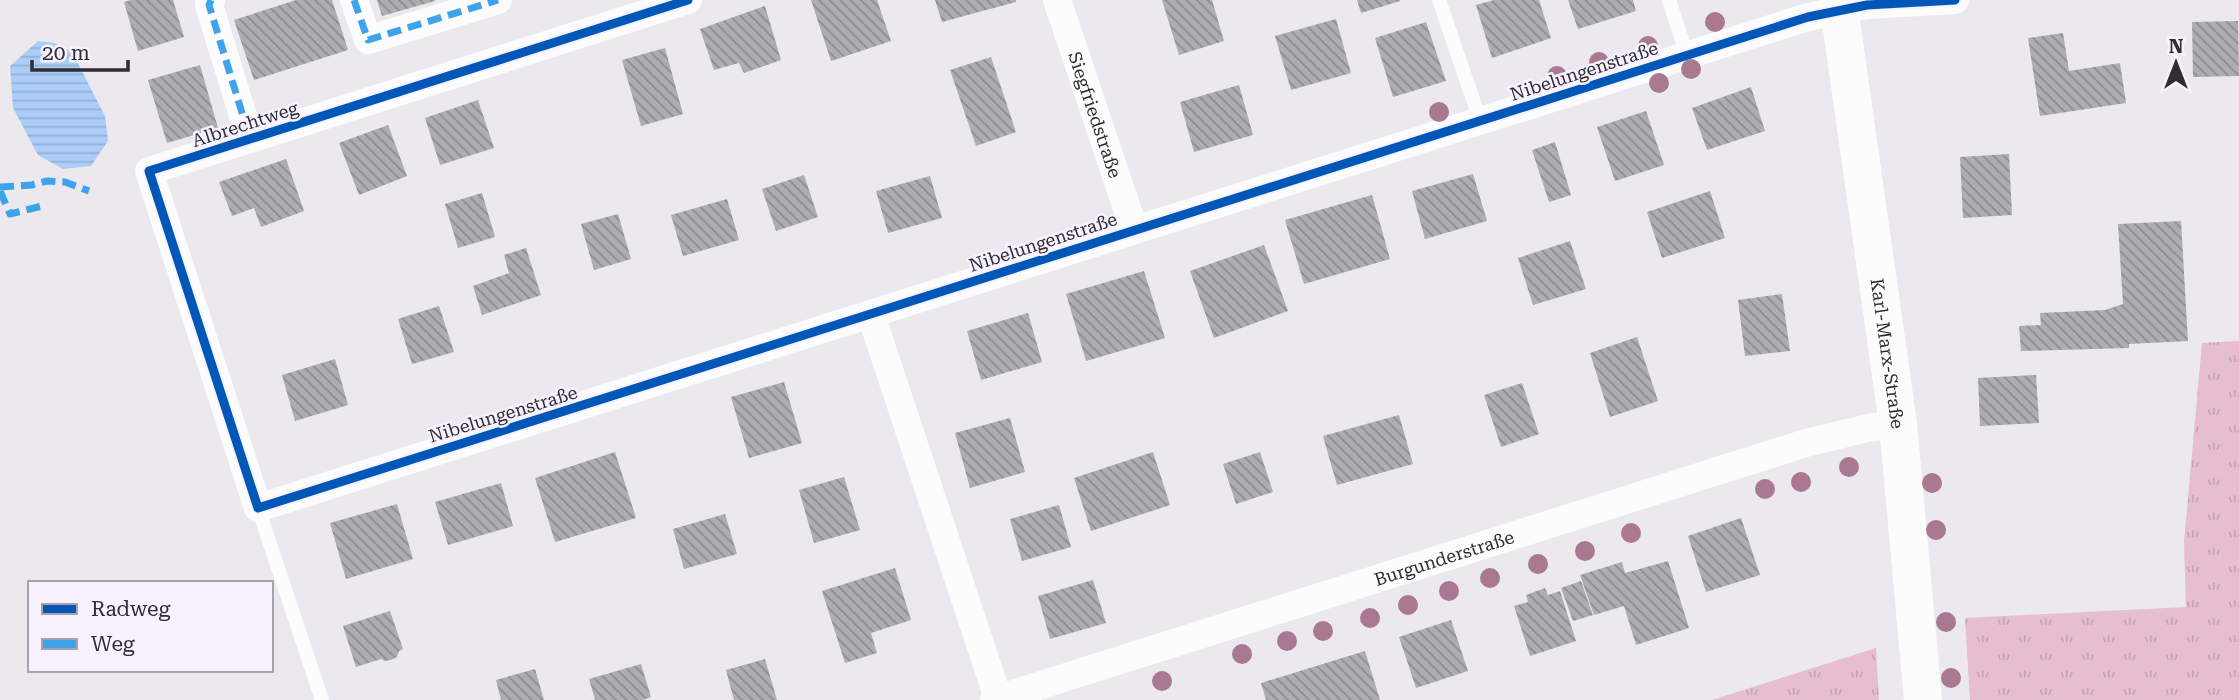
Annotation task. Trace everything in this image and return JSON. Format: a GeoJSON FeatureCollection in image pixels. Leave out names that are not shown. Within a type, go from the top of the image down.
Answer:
{"type":"FeatureCollection","features":[{"type":"Feature","properties":{"kind":"main road","name":"Karl-Marx-Straße"},"geometry":{"type":"LineString","coordinates":[[1839,5],[1898,424],[1923,700]]}},
{"type":"Feature","properties":{"kind":"street"},"geometry":{"type":"LineString","coordinates":[[211,0],[209,5],[243,116]]}},
{"type":"Feature","properties":{"kind":"street"},"geometry":{"type":"LineString","coordinates":[[354,0],[368,40],[498,0]]}},
{"type":"Feature","properties":{"kind":"street","name":"Albrechtweg"},"geometry":{"type":"LineString","coordinates":[[258,508],[149,171],[688,0]]}},
{"type":"Feature","properties":{"kind":"street","name":"Siegfriedstraße"},"geometry":{"type":"LineString","coordinates":[[1057,0],[1134,229]]}},
{"type":"Feature","properties":{"kind":"street"},"geometry":{"type":"LineString","coordinates":[[1839,5],[1955,0]]}},
{"type":"Feature","properties":{"kind":"street","name":"Nibelungenstraße"},"geometry":{"type":"LineString","coordinates":[[258,508],[1839,5]]}},
{"type":"Feature","properties":{"kind":"street"},"geometry":{"type":"LineString","coordinates":[[871,315],[996,699]]}},
{"type":"Feature","properties":{"kind":"street","name":"Burgunderstraße"},"geometry":{"type":"LineString","coordinates":[[996,699],[1806,443],[1868,428],[1898,424]]}},
{"type":"Feature","properties":{"kind":"lane"},"geometry":{"type":"LineString","coordinates":[[1439,0],[1480,120]]}},
{"type":"Feature","properties":{"kind":"lane"},"geometry":{"type":"LineString","coordinates":[[1669,0],[1687,55]]}},
{"type":"Feature","properties":{"kind":"lane"},"geometry":{"type":"LineString","coordinates":[[258,508],[322,700]]}},
{"type":"Feature","properties":{"kind":"green space"},"geometry":{"type":"Polygon","coordinates":[[[2239,341],[2239,700],[1970,700],[1965,618],[2186,607],[2184,542],[2202,343],[2239,341]]]}},
{"type":"Feature","properties":{"kind":"green space"},"geometry":{"type":"Polygon","coordinates":[[[1876,648],[1879,700],[1712,700],[1876,648]]]}},
{"type":"Feature","properties":{"kind":"water"},"geometry":{"type":"Polygon","coordinates":[[[38,41],[55,43],[72,52],[105,116],[108,141],[91,166],[63,169],[38,155],[13,108],[10,66],[38,41]]]}},
{"type":"Feature","properties":{"kind":"building"},"geometry":{"type":"Polygon","coordinates":[[[173,0],[184,37],[138,51],[124,2],[173,0]]]}},
{"type":"Feature","properties":{"kind":"building"},"geometry":{"type":"Polygon","coordinates":[[[296,0],[332,0],[348,50],[254,80],[234,20],[296,0]]]}},
{"type":"Feature","properties":{"kind":"building"},"geometry":{"type":"Polygon","coordinates":[[[377,0],[435,0],[435,1],[382,16],[377,0]]]}},
{"type":"Feature","properties":{"kind":"building"},"geometry":{"type":"Polygon","coordinates":[[[811,0],[877,0],[891,41],[831,61],[811,0]]]}},
{"type":"Feature","properties":{"kind":"building"},"geometry":{"type":"Polygon","coordinates":[[[935,0],[1016,0],[1016,2],[942,22],[935,0]]]}},
{"type":"Feature","properties":{"kind":"building"},"geometry":{"type":"Polygon","coordinates":[[[1162,0],[1212,0],[1224,41],[1179,55],[1162,0]]]}},
{"type":"Feature","properties":{"kind":"building"},"geometry":{"type":"Polygon","coordinates":[[[1357,0],[1400,0],[1400,1],[1361,13],[1357,0]]]}},
{"type":"Feature","properties":{"kind":"building"},"geometry":{"type":"Polygon","coordinates":[[[1494,0],[1539,0],[1551,38],[1492,58],[1476,5],[1494,0]]]}},
{"type":"Feature","properties":{"kind":"building"},"geometry":{"type":"Polygon","coordinates":[[[1568,0],[1633,0],[1636,11],[1578,29],[1568,0]]]}},
{"type":"Feature","properties":{"kind":"building"},"geometry":{"type":"Polygon","coordinates":[[[765,6],[781,60],[744,73],[739,63],[714,70],[700,29],[765,6]]]}},
{"type":"Feature","properties":{"kind":"building"},"geometry":{"type":"Polygon","coordinates":[[[1336,19],[1351,73],[1291,90],[1275,36],[1336,19]]]}},
{"type":"Feature","properties":{"kind":"building"},"geometry":{"type":"Polygon","coordinates":[[[2238,21],[2239,76],[2193,77],[2192,22],[2238,21]]]}},
{"type":"Feature","properties":{"kind":"building"},"geometry":{"type":"Polygon","coordinates":[[[1426,22],[1446,81],[1393,97],[1375,38],[1426,22]]]}},
{"type":"Feature","properties":{"kind":"building"},"geometry":{"type":"Polygon","coordinates":[[[2063,33],[2069,71],[2120,63],[2126,103],[2040,116],[2028,38],[2063,33]]]}},
{"type":"Feature","properties":{"kind":"building"},"geometry":{"type":"Polygon","coordinates":[[[665,48],[683,114],[641,126],[622,60],[665,48]]]}},
{"type":"Feature","properties":{"kind":"building"},"geometry":{"type":"Polygon","coordinates":[[[991,57],[1016,132],[976,146],[950,70],[991,57]]]}},
{"type":"Feature","properties":{"kind":"building"},"geometry":{"type":"Polygon","coordinates":[[[200,65],[218,128],[167,143],[148,80],[200,65]]]}},
{"type":"Feature","properties":{"kind":"building"},"geometry":{"type":"Polygon","coordinates":[[[1239,85],[1253,135],[1194,152],[1180,102],[1239,85]]]}},
{"type":"Feature","properties":{"kind":"building"},"geometry":{"type":"Polygon","coordinates":[[[1751,87],[1765,131],[1707,150],[1692,108],[1751,87]]]}},
{"type":"Feature","properties":{"kind":"building"},"geometry":{"type":"Polygon","coordinates":[[[478,100],[494,148],[440,165],[425,118],[478,100]]]}},
{"type":"Feature","properties":{"kind":"building"},"geometry":{"type":"Polygon","coordinates":[[[1646,111],[1664,165],[1615,181],[1597,127],[1646,111]]]}},
{"type":"Feature","properties":{"kind":"building"},"geometry":{"type":"Polygon","coordinates":[[[388,125],[407,176],[359,195],[339,143],[388,125]]]}},
{"type":"Feature","properties":{"kind":"building"},"geometry":{"type":"Polygon","coordinates":[[[1555,142],[1571,195],[1549,202],[1532,150],[1555,142]]]}},
{"type":"Feature","properties":{"kind":"building"},"geometry":{"type":"Polygon","coordinates":[[[2009,154],[2012,215],[1963,218],[1960,157],[2009,154]]]}},
{"type":"Feature","properties":{"kind":"building"},"geometry":{"type":"Polygon","coordinates":[[[286,159],[304,211],[261,227],[254,208],[232,216],[219,182],[286,159]]]}},
{"type":"Feature","properties":{"kind":"building"},"geometry":{"type":"Polygon","coordinates":[[[1473,174],[1487,221],[1425,239],[1412,191],[1473,174]]]}},
{"type":"Feature","properties":{"kind":"building"},"geometry":{"type":"Polygon","coordinates":[[[804,175],[818,217],[776,231],[762,189],[804,175]]]}},
{"type":"Feature","properties":{"kind":"building"},"geometry":{"type":"Polygon","coordinates":[[[930,176],[942,218],[888,233],[876,191],[930,176]]]}},
{"type":"Feature","properties":{"kind":"building"},"geometry":{"type":"Polygon","coordinates":[[[1710,191],[1725,238],[1662,258],[1647,212],[1710,191]]]}},
{"type":"Feature","properties":{"kind":"building"},"geometry":{"type":"Polygon","coordinates":[[[482,193],[495,237],[458,248],[445,204],[482,193]]]}},
{"type":"Feature","properties":{"kind":"building"},"geometry":{"type":"Polygon","coordinates":[[[1372,195],[1390,259],[1304,284],[1285,220],[1372,195]]]}},
{"type":"Feature","properties":{"kind":"building"},"geometry":{"type":"Polygon","coordinates":[[[727,199],[739,240],[683,256],[671,215],[727,199]]]}},
{"type":"Feature","properties":{"kind":"building"},"geometry":{"type":"Polygon","coordinates":[[[618,214],[631,259],[594,270],[581,224],[618,214]]]}},
{"type":"Feature","properties":{"kind":"building"},"geometry":{"type":"Polygon","coordinates":[[[2181,221],[2188,341],[2129,344],[2129,348],[2021,351],[2019,326],[2041,325],[2040,313],[2105,310],[2123,304],[2118,224],[2181,221]]]}},
{"type":"Feature","properties":{"kind":"building"},"geometry":{"type":"Polygon","coordinates":[[[1570,241],[1586,289],[1533,305],[1518,258],[1570,241]]]}},
{"type":"Feature","properties":{"kind":"building"},"geometry":{"type":"Polygon","coordinates":[[[1264,245],[1288,311],[1214,338],[1190,271],[1264,245]]]}},
{"type":"Feature","properties":{"kind":"building"},"geometry":{"type":"Polygon","coordinates":[[[526,248],[541,295],[482,315],[473,286],[509,273],[504,255],[526,248]]]}},
{"type":"Feature","properties":{"kind":"building"},"geometry":{"type":"Polygon","coordinates":[[[1144,271],[1165,338],[1086,361],[1066,294],[1144,271]]]}},
{"type":"Feature","properties":{"kind":"building"},"geometry":{"type":"Polygon","coordinates":[[[1782,294],[1790,351],[1745,356],[1738,300],[1782,294]]]}},
{"type":"Feature","properties":{"kind":"building"},"geometry":{"type":"Polygon","coordinates":[[[439,306],[454,352],[412,364],[398,319],[439,306]]]}},
{"type":"Feature","properties":{"kind":"building"},"geometry":{"type":"Polygon","coordinates":[[[1028,313],[1042,362],[981,380],[967,331],[1028,313]]]}},
{"type":"Feature","properties":{"kind":"building"},"geometry":{"type":"Polygon","coordinates":[[[1637,337],[1658,401],[1610,417],[1590,353],[1637,337]]]}},
{"type":"Feature","properties":{"kind":"building"},"geometry":{"type":"Polygon","coordinates":[[[335,359],[348,405],[295,421],[282,375],[335,359]]]}},
{"type":"Feature","properties":{"kind":"building"},"geometry":{"type":"Polygon","coordinates":[[[2036,375],[2039,423],[1980,426],[1978,378],[2036,375]]]}},
{"type":"Feature","properties":{"kind":"building"},"geometry":{"type":"Polygon","coordinates":[[[784,382],[802,443],[749,458],[731,397],[784,382]]]}},
{"type":"Feature","properties":{"kind":"building"},"geometry":{"type":"Polygon","coordinates":[[[1522,383],[1539,434],[1501,447],[1484,395],[1522,383]]]}},
{"type":"Feature","properties":{"kind":"building"},"geometry":{"type":"Polygon","coordinates":[[[1399,415],[1413,464],[1337,485],[1323,436],[1399,415]]]}},
{"type":"Feature","properties":{"kind":"building"},"geometry":{"type":"Polygon","coordinates":[[[1010,418],[1025,472],[970,488],[955,433],[1010,418]]]}},
{"type":"Feature","properties":{"kind":"building"},"geometry":{"type":"Polygon","coordinates":[[[615,452],[636,518],[555,542],[535,478],[615,452]]]}},
{"type":"Feature","properties":{"kind":"building"},"geometry":{"type":"Polygon","coordinates":[[[1153,452],[1170,505],[1091,531],[1074,478],[1153,452]]]}},
{"type":"Feature","properties":{"kind":"building"},"geometry":{"type":"Polygon","coordinates":[[[1260,452],[1273,492],[1236,504],[1223,464],[1260,452]]]}},
{"type":"Feature","properties":{"kind":"building"},"geometry":{"type":"Polygon","coordinates":[[[844,477],[860,530],[814,543],[799,490],[844,477]]]}},
{"type":"Feature","properties":{"kind":"building"},"geometry":{"type":"Polygon","coordinates":[[[501,483],[513,526],[448,545],[435,502],[501,483]]]}},
{"type":"Feature","properties":{"kind":"building"},"geometry":{"type":"Polygon","coordinates":[[[397,504],[413,559],[346,579],[330,523],[397,504]]]}},
{"type":"Feature","properties":{"kind":"building"},"geometry":{"type":"Polygon","coordinates":[[[1059,505],[1071,547],[1022,561],[1010,519],[1059,505]]]}},
{"type":"Feature","properties":{"kind":"building"},"geometry":{"type":"Polygon","coordinates":[[[725,514],[737,554],[684,569],[673,529],[725,514]]]}},
{"type":"Feature","properties":{"kind":"building"},"geometry":{"type":"Polygon","coordinates":[[[1741,518],[1760,575],[1706,592],[1688,536],[1741,518]]]}},
{"type":"Feature","properties":{"kind":"building"},"geometry":{"type":"Polygon","coordinates":[[[1668,561],[1689,628],[1636,645],[1624,606],[1594,615],[1580,575],[1622,562],[1625,573],[1668,561]]]}},
{"type":"Feature","properties":{"kind":"building"},"geometry":{"type":"Polygon","coordinates":[[[895,568],[911,620],[871,633],[877,653],[845,663],[822,591],[895,568]]]}},
{"type":"Feature","properties":{"kind":"building"},"geometry":{"type":"Polygon","coordinates":[[[1093,580],[1106,623],[1050,639],[1038,596],[1093,580]]]}},
{"type":"Feature","properties":{"kind":"building"},"geometry":{"type":"Polygon","coordinates":[[[1581,581],[1593,615],[1573,621],[1561,588],[1581,581]]]}},
{"type":"Feature","properties":{"kind":"building"},"geometry":{"type":"Polygon","coordinates":[[[1545,588],[1548,595],[1560,591],[1576,641],[1530,656],[1514,606],[1528,602],[1526,595],[1545,588]]]}},
{"type":"Feature","properties":{"kind":"building"},"geometry":{"type":"Polygon","coordinates":[[[390,611],[403,649],[391,660],[381,659],[356,667],[343,626],[390,611]]]}},
{"type":"Feature","properties":{"kind":"building"},"geometry":{"type":"Polygon","coordinates":[[[1451,620],[1468,671],[1416,688],[1399,637],[1451,620]]]}},
{"type":"Feature","properties":{"kind":"building"},"geometry":{"type":"Polygon","coordinates":[[[1365,651],[1380,700],[1266,700],[1261,683],[1365,651]]]}},
{"type":"Feature","properties":{"kind":"building"},"geometry":{"type":"Polygon","coordinates":[[[765,659],[777,700],[734,700],[726,670],[765,659]]]}},
{"type":"Feature","properties":{"kind":"building"},"geometry":{"type":"Polygon","coordinates":[[[641,664],[651,697],[643,700],[595,700],[589,679],[641,664]]]}},
{"type":"Feature","properties":{"kind":"building"},"geometry":{"type":"Polygon","coordinates":[[[535,669],[544,700],[501,700],[496,680],[535,669]]]}},
{"type":"Feature","properties":{"kind":"marked path"},"geometry":{"type":"LineString","coordinates":[[211,0],[209,5],[243,116]]}},
{"type":"Feature","properties":{"kind":"marked path"},"geometry":{"type":"LineString","coordinates":[[354,0],[368,40],[498,0]]}},
{"type":"Feature","properties":{"kind":"marked path"},"geometry":{"type":"LineString","coordinates":[[0,187],[47,181],[65,182],[89,191]]}},
{"type":"Feature","properties":{"kind":"marked path"},"geometry":{"type":"LineString","coordinates":[[0,191],[10,214],[46,205]]}},
{"type":"Feature","properties":{"kind":"cycle path"},"geometry":{"type":"LineString","coordinates":[[688,0],[149,171],[258,508],[1808,17],[1867,5],[1955,0]]}}]}
